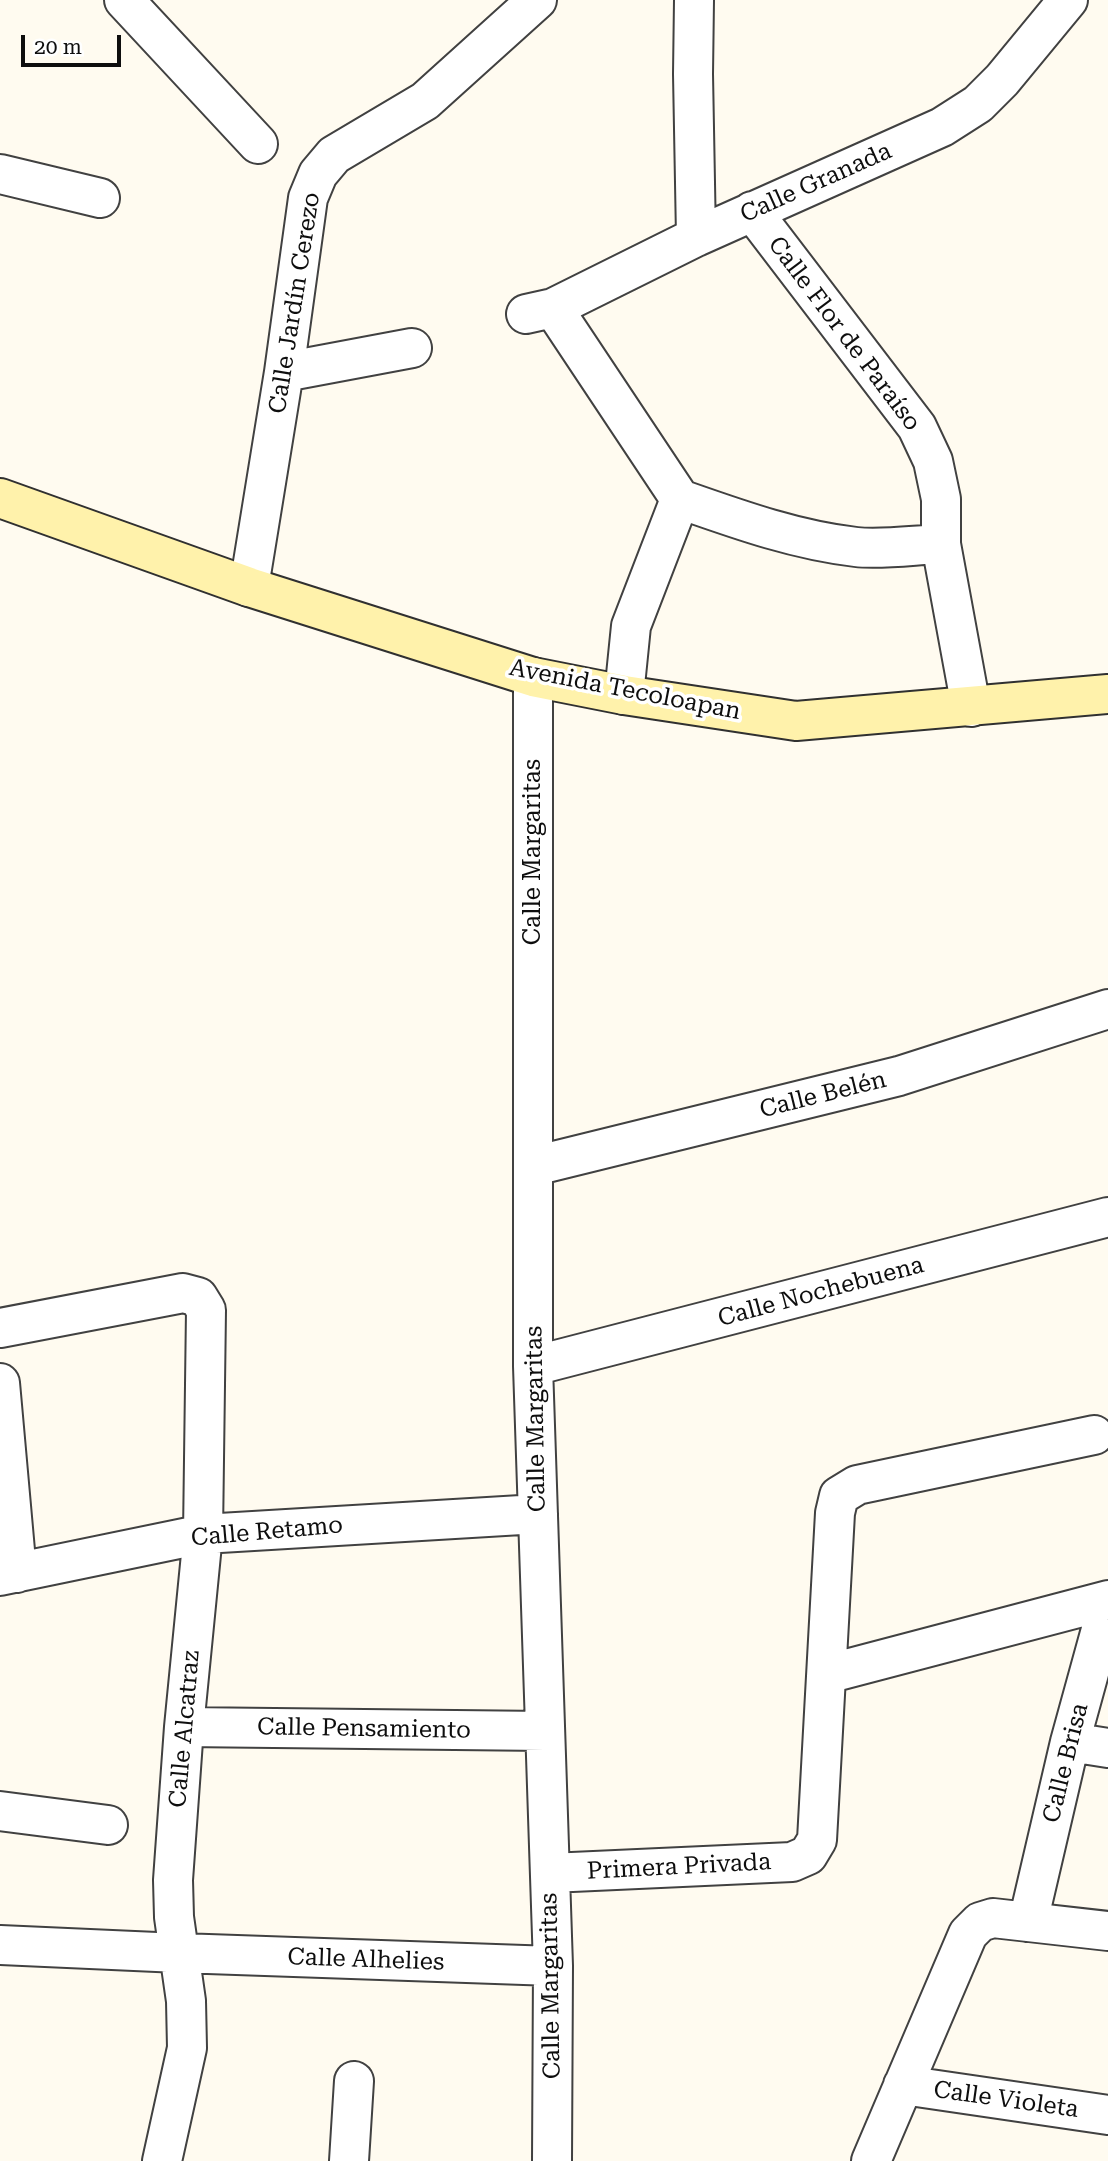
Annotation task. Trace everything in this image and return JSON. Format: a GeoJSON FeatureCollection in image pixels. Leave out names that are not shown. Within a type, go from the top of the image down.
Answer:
{"type":"FeatureCollection","features":[{"type":"Feature","properties":{"kind":"street"},"geometry":{"type":"LineString","coordinates":[[124,0],[258,144]]}},
{"type":"Feature","properties":{"kind":"street","name":"Calle Jardín Cerezo"},"geometry":{"type":"LineString","coordinates":[[249,587],[284,372],[308,198],[318,174],[334,155],[425,102],[537,0]]}},
{"type":"Feature","properties":{"kind":"street"},"geometry":{"type":"LineString","coordinates":[[694,0],[696,237]]}},
{"type":"Feature","properties":{"kind":"street","name":"Calle Granada"},"geometry":{"type":"LineString","coordinates":[[680,499],[540,311],[752,211],[942,127],[978,104],[1002,80],[1068,0]]}},
{"type":"Feature","properties":{"kind":"street"},"geometry":{"type":"LineString","coordinates":[[0,174],[100,198]]}},
{"type":"Feature","properties":{"kind":"street","name":"Calle Flor de Paraíso"},"geometry":{"type":"LineString","coordinates":[[752,211],[917,427],[933,461],[941,499],[942,544],[971,707]]}},
{"type":"Feature","properties":{"kind":"street"},"geometry":{"type":"LineString","coordinates":[[284,372],[412,348]]}},
{"type":"Feature","properties":{"kind":"street","name":"Avenida Tecoloapan"},"geometry":{"type":"LineString","coordinates":[[0,498],[249,587],[533,677],[624,695],[796,721],[1108,694]]}},
{"type":"Feature","properties":{"kind":"street"},"geometry":{"type":"LineString","coordinates":[[624,695],[631,626],[680,499],[806,538],[858,548],[942,544]]}},
{"type":"Feature","properties":{"kind":"street","name":"Calle Margaritas"},"geometry":{"type":"LineString","coordinates":[[533,677],[533,1366],[553,1966],[552,2161]]}},
{"type":"Feature","properties":{"kind":"street","name":"Calle Belén"},"geometry":{"type":"LineString","coordinates":[[534,1166],[899,1076],[1108,1009]]}},
{"type":"Feature","properties":{"kind":"street","name":"Calle Nochebuena"},"geometry":{"type":"LineString","coordinates":[[533,1366],[1108,1217]]}},
{"type":"Feature","properties":{"kind":"street","name":"Calle Alcatraz"},"geometry":{"type":"LineString","coordinates":[[0,1328],[183,1293],[198,1297],[206,1310],[203,1534],[184,1727],[173,1880],[174,1917],[186,2001],[187,2048],[162,2161]]}},
{"type":"Feature","properties":{"kind":"street"},"geometry":{"type":"LineString","coordinates":[[0,1383],[8,1575]]}},
{"type":"Feature","properties":{"kind":"street"},"geometry":{"type":"LineString","coordinates":[[1094,1435],[856,1485],[839,1496],[835,1513],[827,1674],[1108,1602]]}},
{"type":"Feature","properties":{"kind":"street","name":"Calle Retamo"},"geometry":{"type":"LineString","coordinates":[[8,1575],[203,1534],[538,1514]]}},
{"type":"Feature","properties":{"kind":"street","name":"Calle Brisa"},"geometry":{"type":"LineString","coordinates":[[1028,1922],[1070,1742],[1108,1602]]}},
{"type":"Feature","properties":{"kind":"street","name":"Primera Privada"},"geometry":{"type":"LineString","coordinates":[[550,1873],[792,1862],[807,1855],[817,1840],[827,1674]]}},
{"type":"Feature","properties":{"kind":"street","name":"Calle Pensamiento"},"geometry":{"type":"LineString","coordinates":[[184,1727],[545,1731]]}},
{"type":"Feature","properties":{"kind":"street"},"geometry":{"type":"LineString","coordinates":[[1070,1742],[1108,1748]]}},
{"type":"Feature","properties":{"kind":"street"},"geometry":{"type":"LineString","coordinates":[[0,1811],[108,1825]]}},
{"type":"Feature","properties":{"kind":"street"},"geometry":{"type":"LineString","coordinates":[[871,2161],[968,1934],[979,1922],[993,1918],[1108,1931]]}},
{"type":"Feature","properties":{"kind":"street","name":"Calle Alhelies"},"geometry":{"type":"LineString","coordinates":[[0,1945],[553,1966]]}},
{"type":"Feature","properties":{"kind":"street"},"geometry":{"type":"LineString","coordinates":[[349,2161],[354,2081]]}},
{"type":"Feature","properties":{"kind":"street","name":"Calle Violeta"},"geometry":{"type":"LineString","coordinates":[[904,2085],[1108,2115]]}}]}
